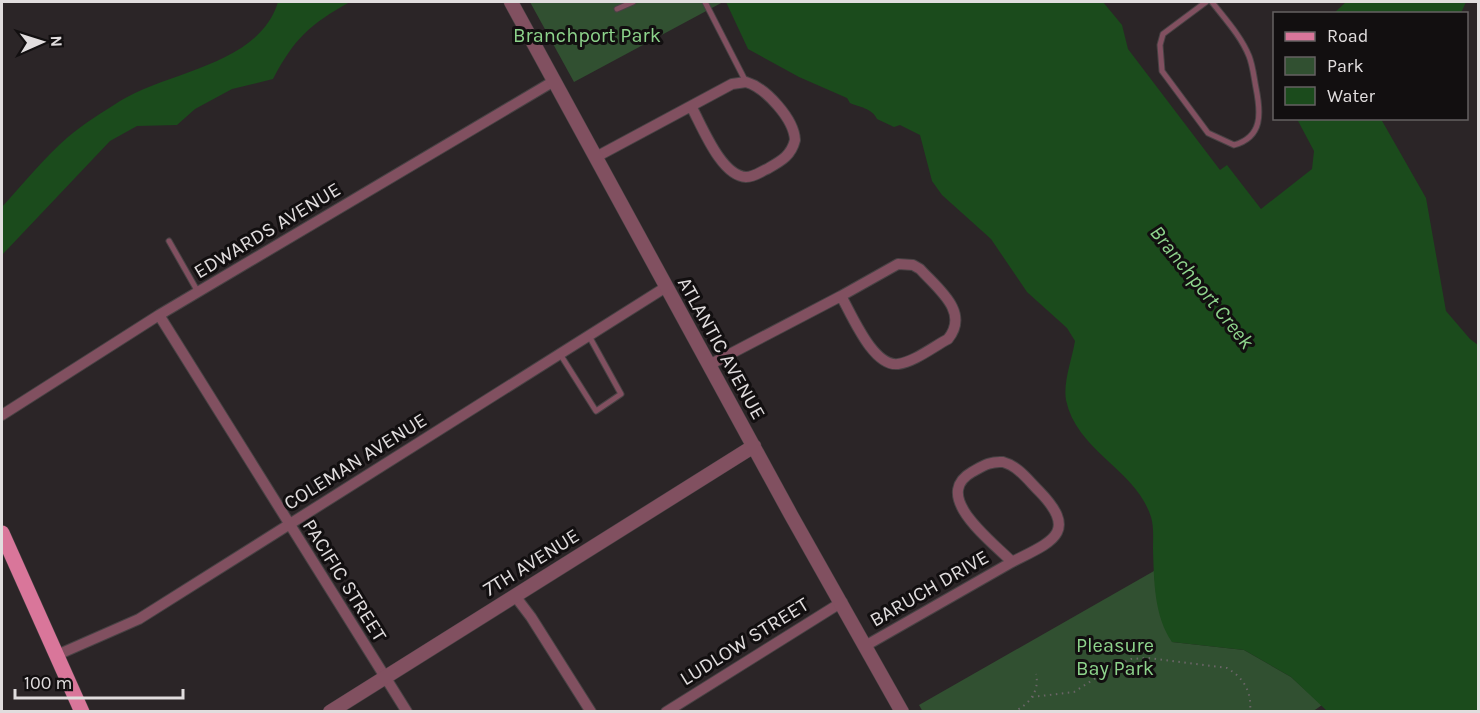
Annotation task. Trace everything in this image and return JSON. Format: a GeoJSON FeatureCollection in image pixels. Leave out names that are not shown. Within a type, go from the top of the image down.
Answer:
{"type":"FeatureCollection","features":[{"type":"Feature","properties":{"kind":"main road"},"geometry":{"type":"LineString","coordinates":[[3,542],[82,711]]}},
{"type":"Feature","properties":{"kind":"street","name":"ATLANTIC AVENUE"},"geometry":{"type":"LineString","coordinates":[[511,2],[709,365],[902,711]]}},
{"type":"Feature","properties":{"kind":"street","name":"EDWARDS AVENUE"},"geometry":{"type":"LineString","coordinates":[[2,415],[159,315],[554,81]]}},
{"type":"Feature","properties":{"kind":"street"},"geometry":{"type":"LineString","coordinates":[[596,157],[691,106],[732,84],[746,82],[759,88],[791,124],[795,133],[793,150],[786,159],[752,177],[737,176],[724,166],[691,106]]}},
{"type":"Feature","properties":{"kind":"street"},"geometry":{"type":"LineString","coordinates":[[709,365],[898,264],[920,269],[953,306],[957,319],[956,326],[948,339],[904,363],[890,364],[876,356],[841,296]]}},
{"type":"Feature","properties":{"kind":"street","name":"COLEMAN AVENUE"},"geometry":{"type":"LineString","coordinates":[[57,655],[139,619],[666,287]]}},
{"type":"Feature","properties":{"kind":"street","name":"PACIFIC STREET"},"geometry":{"type":"LineString","coordinates":[[159,315],[406,711]]}},
{"type":"Feature","properties":{"kind":"street","name":"7TH AVENUE"},"geometry":{"type":"LineString","coordinates":[[330,711],[754,446]]}},
{"type":"Feature","properties":{"kind":"street","name":"BARUCH DRIVE"},"geometry":{"type":"LineString","coordinates":[[865,646],[1049,542],[1058,530],[1059,518],[1055,507],[1016,468],[1010,464],[994,462],[967,475],[960,483],[957,496],[962,510],[1012,562]]}},
{"type":"Feature","properties":{"kind":"street"},"geometry":{"type":"LineString","coordinates":[[514,596],[531,616],[591,711]]}},
{"type":"Feature","properties":{"kind":"street","name":"LUDLOW STREET"},"geometry":{"type":"LineString","coordinates":[[666,711],[842,602]]}},
{"type":"Feature","properties":{"kind":"lane"},"geometry":{"type":"LineString","coordinates":[[617,9],[633,2]]}},
{"type":"Feature","properties":{"kind":"lane"},"geometry":{"type":"LineString","coordinates":[[705,2],[746,82]]}},
{"type":"Feature","properties":{"kind":"lane"},"geometry":{"type":"LineString","coordinates":[[1206,2],[1163,34],[1160,45],[1162,71],[1208,133],[1234,145],[1243,143],[1253,134],[1259,125],[1261,112],[1249,57],[1212,2]]}},
{"type":"Feature","properties":{"kind":"lane"},"geometry":{"type":"LineString","coordinates":[[169,241],[198,292]]}},
{"type":"Feature","properties":{"kind":"lane"},"geometry":{"type":"LineString","coordinates":[[559,353],[596,411],[621,394],[588,335]]}},
{"type":"Feature","properties":{"kind":"path"},"geometry":{"type":"LineString","coordinates":[[1013,711],[1032,697],[1071,693],[1123,661],[1148,658],[1227,668],[1237,675],[1248,689],[1250,711]]}},
{"type":"Feature","properties":{"kind":"path"},"geometry":{"type":"LineString","coordinates":[[1032,697],[1036,687],[1036,674]]}},
{"type":"Feature","properties":{"kind":"path"},"geometry":{"type":"LineString","coordinates":[[953,711],[962,711]]}},
{"type":"Feature","properties":{"kind":"green space","name":"Branchport Park"},"geometry":{"type":"Polygon","coordinates":[[[530,2],[723,2],[574,82],[530,2]]]}},
{"type":"Feature","properties":{"kind":"green space","name":"Pleasure Bay Park"},"geometry":{"type":"Polygon","coordinates":[[[1154,571],[1156,592],[1172,642],[1244,650],[1291,677],[1322,705],[1312,712],[923,712],[919,705],[1154,571]]]}},
{"type":"Feature","properties":{"kind":"water"},"geometry":{"type":"Polygon","coordinates":[[[278,2],[350,2],[304,34],[288,53],[273,79],[232,89],[195,109],[177,125],[137,126],[110,141],[2,255],[2,207],[59,145],[80,127],[120,101],[210,64],[252,40],[268,23],[278,2]]]}},
{"type":"Feature","properties":{"kind":"water","name":"Branchport Creek"},"geometry":{"type":"Polygon","coordinates":[[[726,2],[1103,2],[1122,25],[1128,49],[1220,170],[1227,165],[1261,209],[1312,169],[1314,151],[1298,120],[1382,120],[1426,198],[1446,311],[1478,345],[1478,711],[1327,711],[1291,677],[1244,650],[1172,642],[1158,609],[1151,517],[1133,486],[1094,447],[1072,418],[1065,393],[1075,341],[1067,328],[1027,292],[991,239],[942,195],[932,181],[920,135],[900,125],[894,127],[877,119],[872,112],[850,103],[847,98],[799,77],[748,49],[726,2]]]}},
{"type":"Feature","properties":{"kind":"water"},"geometry":{"type":"Polygon","coordinates":[[[1346,2],[1466,2],[1461,12],[1335,12],[1346,2]]]}}]}
